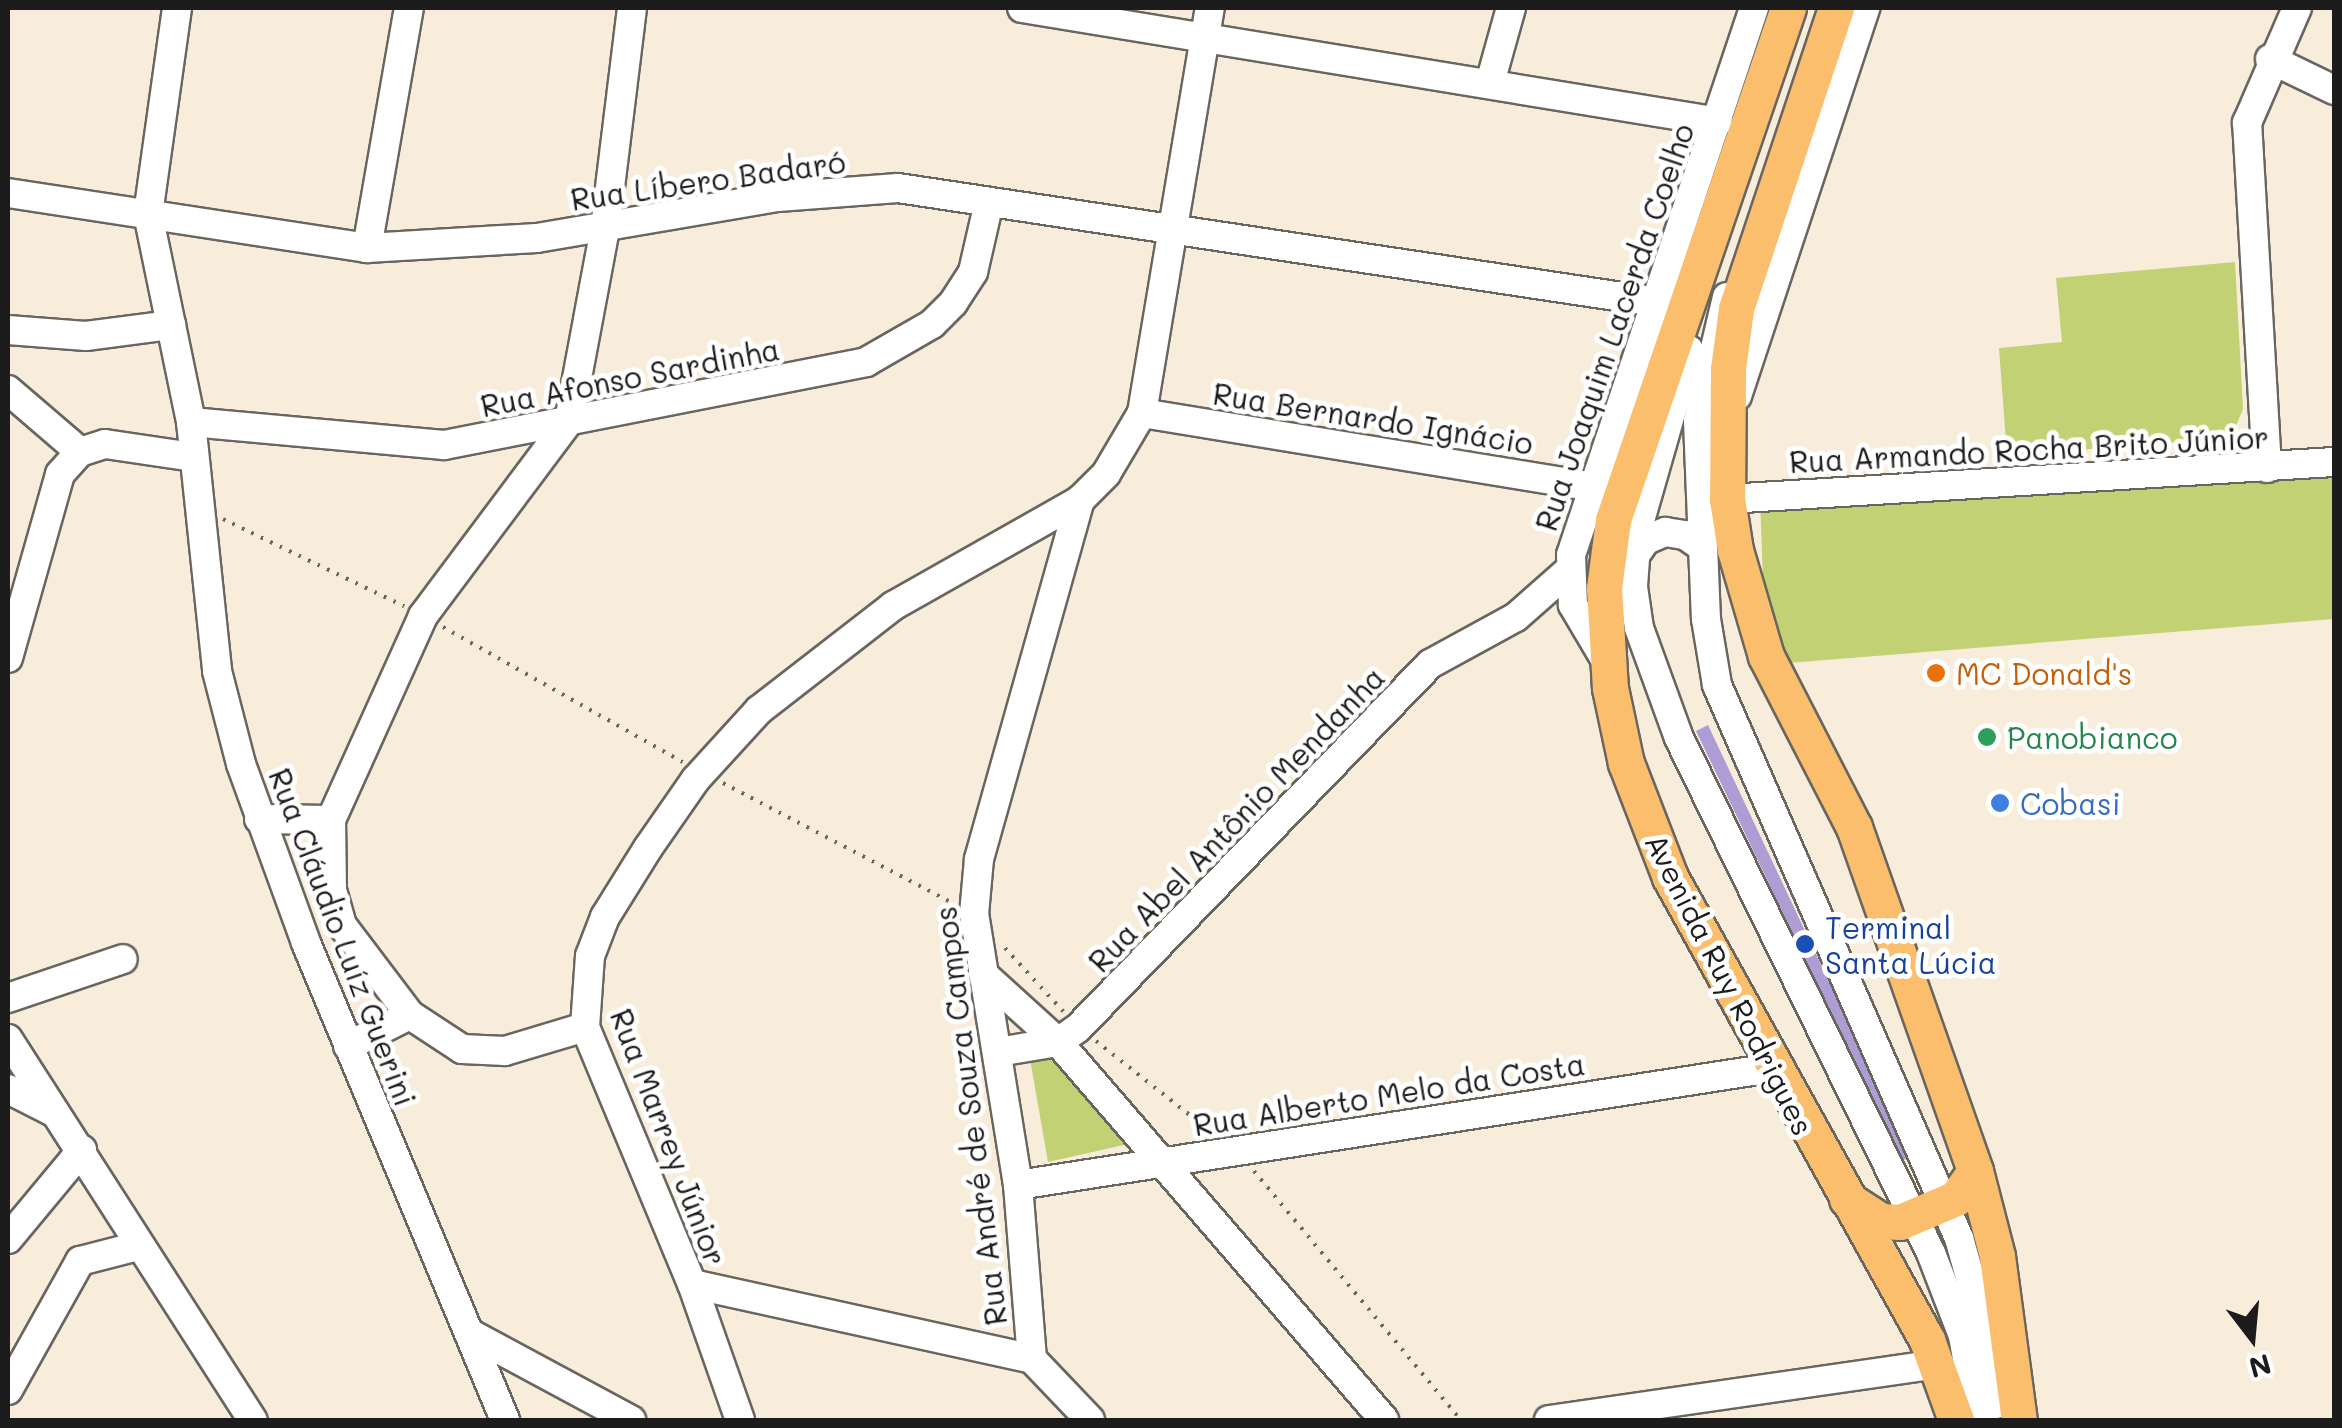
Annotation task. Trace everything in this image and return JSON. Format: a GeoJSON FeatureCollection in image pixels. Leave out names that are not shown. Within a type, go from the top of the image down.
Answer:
{"type":"FeatureCollection","features":[{"type":"Feature","properties":{"kind":"main road","name":"Avenida Ruy Rodrigues"},"geometry":{"type":"LineString","coordinates":[[1788,8],[1613,520],[1604,588],[1608,664],[1626,764],[1654,844],[1772,1068],[1937,1364],[1956,1420]]}},
{"type":"Feature","properties":{"kind":"main road"},"geometry":{"type":"LineString","coordinates":[[1836,8],[1736,310],[1728,368],[1732,417],[1728,499],[1734,550],[1766,656],[1860,841],[1975,1171],[1998,1256],[2019,1420]]}},
{"type":"Feature","properties":{"kind":"main road"},"geometry":{"type":"LineString","coordinates":[[1842,1196],[1880,1221],[1930,1211],[1964,1191],[1975,1171]]}},
{"type":"Feature","properties":{"kind":"main road"},"geometry":{"type":"LineString","coordinates":[[2014,1373],[2039,1420]]}},
{"type":"Feature","properties":{"kind":"street","name":"Rua Cláudio Luíz Guerini"},"geometry":{"type":"LineString","coordinates":[[177,8],[148,214],[191,422],[196,506],[218,671],[259,819],[306,943],[505,1420]]}},
{"type":"Feature","properties":{"kind":"street"},"geometry":{"type":"LineString","coordinates":[[367,248],[409,8]]}},
{"type":"Feature","properties":{"kind":"street"},"geometry":{"type":"LineString","coordinates":[[585,1027],[504,1051],[462,1049],[410,1015],[342,925],[332,890],[331,820],[423,616],[569,421],[605,228],[632,8]]}},
{"type":"Feature","properties":{"kind":"street"},"geometry":{"type":"LineString","coordinates":[[1022,8],[1718,122]]}},
{"type":"Feature","properties":{"kind":"street","name":"Rua André de Souza Campos"},"geometry":{"type":"LineString","coordinates":[[1032,1359],[1018,1185],[974,914],[988,807],[1080,500],[1106,474],[1142,413],[1177,226],[1210,8]]}},
{"type":"Feature","properties":{"kind":"street"},"geometry":{"type":"LineString","coordinates":[[1490,83],[1511,8]]}},
{"type":"Feature","properties":{"kind":"street","name":"Rua Joaquim Lacerda Coelho"},"geometry":{"type":"LineString","coordinates":[[1608,664],[1582,626],[1567,572],[1754,8]]}},
{"type":"Feature","properties":{"kind":"street"},"geometry":{"type":"LineString","coordinates":[[1804,8],[1667,416],[1634,557],[1637,614],[1653,680],[1930,1211],[1984,1327],[1996,1420]]}},
{"type":"Feature","properties":{"kind":"street"},"geometry":{"type":"LineString","coordinates":[[1820,8],[1706,371],[1698,421],[1711,658],[1729,718],[1930,1211],[1963,1336],[1978,1420]]}},
{"type":"Feature","properties":{"kind":"street"},"geometry":{"type":"LineString","coordinates":[[1732,417],[1865,8]]}},
{"type":"Feature","properties":{"kind":"street"},"geometry":{"type":"LineString","coordinates":[[2267,468],[2247,123],[2270,60],[2297,8]]}},
{"type":"Feature","properties":{"kind":"street"},"geometry":{"type":"LineString","coordinates":[[2270,60],[2334,90]]}},
{"type":"Feature","properties":{"kind":"street","name":"Rua Líbero Badaró"},"geometry":{"type":"LineString","coordinates":[[8,193],[367,248],[477,244],[605,228],[778,197],[898,188],[1177,226],[1655,302]]}},
{"type":"Feature","properties":{"kind":"street","name":"Rua Afonso Sardinha"},"geometry":{"type":"LineString","coordinates":[[191,422],[444,444],[866,362],[890,350],[953,303],[972,272],[988,202]]}},
{"type":"Feature","properties":{"kind":"street"},"geometry":{"type":"LineString","coordinates":[[8,330],[86,336],[171,326]]}},
{"type":"Feature","properties":{"kind":"street"},"geometry":{"type":"LineString","coordinates":[[8,390],[80,452]]}},
{"type":"Feature","properties":{"kind":"street","name":"Rua Bernardo Ignácio"},"geometry":{"type":"LineString","coordinates":[[1142,413],[1594,486]]}},
{"type":"Feature","properties":{"kind":"street"},"geometry":{"type":"LineString","coordinates":[[8,658],[42,519],[60,474],[80,452],[105,444],[192,457]]}},
{"type":"Feature","properties":{"kind":"street","name":"Rua Armando Rocha Brito Júnior"},"geometry":{"type":"LineString","coordinates":[[1728,499],[2334,462]]}},
{"type":"Feature","properties":{"kind":"street","name":"Rua Marrey Júnior"},"geometry":{"type":"LineString","coordinates":[[740,1420],[692,1284],[585,1027],[583,989],[605,917],[702,772],[759,710],[828,652],[892,606],[1080,500]]}},
{"type":"Feature","properties":{"kind":"street"},"geometry":{"type":"LineString","coordinates":[[1634,557],[1646,540],[1665,532],[1685,534],[1702,547]]}},
{"type":"Feature","properties":{"kind":"street","name":"Rua Abel Antônio Mendanha"},"geometry":{"type":"LineString","coordinates":[[1068,1035],[1430,664],[1516,617],[1567,572]]}},
{"type":"Feature","properties":{"kind":"street"},"geometry":{"type":"LineString","coordinates":[[1516,617],[1556,617],[1582,626]]}},
{"type":"Feature","properties":{"kind":"street"},"geometry":{"type":"LineString","coordinates":[[259,819],[331,820]]}},
{"type":"Feature","properties":{"kind":"street"},"geometry":{"type":"LineString","coordinates":[[306,943],[342,925]]}},
{"type":"Feature","properties":{"kind":"street"},"geometry":{"type":"LineString","coordinates":[[8,998],[124,958]]}},
{"type":"Feature","properties":{"kind":"street"},"geometry":{"type":"LineString","coordinates":[[984,974],[1068,1035],[1160,1165],[1384,1420]]}},
{"type":"Feature","properties":{"kind":"street"},"geometry":{"type":"LineString","coordinates":[[348,1046],[410,1015]]}},
{"type":"Feature","properties":{"kind":"street"},"geometry":{"type":"LineString","coordinates":[[998,1052],[1068,1035]]}},
{"type":"Feature","properties":{"kind":"street"},"geometry":{"type":"LineString","coordinates":[[8,1038],[253,1420]]}},
{"type":"Feature","properties":{"kind":"street","name":"Rua Alberto Melo da Costa"},"geometry":{"type":"LineString","coordinates":[[1018,1185],[1239,1154],[1772,1068]]}},
{"type":"Feature","properties":{"kind":"street"},"geometry":{"type":"LineString","coordinates":[[8,1089],[56,1114]]}},
{"type":"Feature","properties":{"kind":"street"},"geometry":{"type":"LineString","coordinates":[[8,1239],[82,1150]]}},
{"type":"Feature","properties":{"kind":"street"},"geometry":{"type":"LineString","coordinates":[[8,1390],[16,1352],[80,1261],[138,1246]]}},
{"type":"Feature","properties":{"kind":"street"},"geometry":{"type":"LineString","coordinates":[[692,1284],[1032,1359],[1090,1420]]}},
{"type":"Feature","properties":{"kind":"street"},"geometry":{"type":"LineString","coordinates":[[472,1334],[631,1420]]}},
{"type":"Feature","properties":{"kind":"street"},"geometry":{"type":"LineString","coordinates":[[1549,1420],[1937,1364]]}},
{"type":"Feature","properties":{"kind":"path"},"geometry":{"type":"LineString","coordinates":[[196,506],[423,616],[702,772],[974,914],[1068,1035],[1239,1154],[1461,1420]]}},
{"type":"Feature","properties":{"kind":"green space"},"geometry":{"type":"Polygon","coordinates":[[[2235,262],[2243,409],[2233,433],[2225,439],[2007,455],[1999,348],[2062,342],[2056,278],[2235,262]]]}},
{"type":"Feature","properties":{"kind":"green space"},"geometry":{"type":"Polygon","coordinates":[[[2334,462],[2334,619],[1788,663],[1763,581],[1760,497],[2334,462]]]}},
{"type":"Feature","properties":{"kind":"green space"},"geometry":{"type":"Polygon","coordinates":[[[1059,1052],[1137,1142],[1048,1162],[1030,1059],[1059,1052]]]}},
{"type":"Feature","properties":{"kind":"building","name":"Terminal Santa Lúcia"},"geometry":{"type":"Polygon","coordinates":[[[1708,725],[1912,1158],[1901,1160],[1696,731],[1708,725]]]}},
{"type":"Feature","properties":{"kind":"place","name":"MC Donald's"},"geometry":{"type":"Point","coordinates":[1936,673]}},
{"type":"Feature","properties":{"kind":"place","name":"Panobianco"},"geometry":{"type":"Point","coordinates":[1987,737]}},
{"type":"Feature","properties":{"kind":"place","name":"Cobasi"},"geometry":{"type":"Point","coordinates":[2000,803]}},
{"type":"Feature","properties":{"kind":"place","name":"Terminal Santa Lúcia"},"geometry":{"type":"Point","coordinates":[1805,944]}}]}
